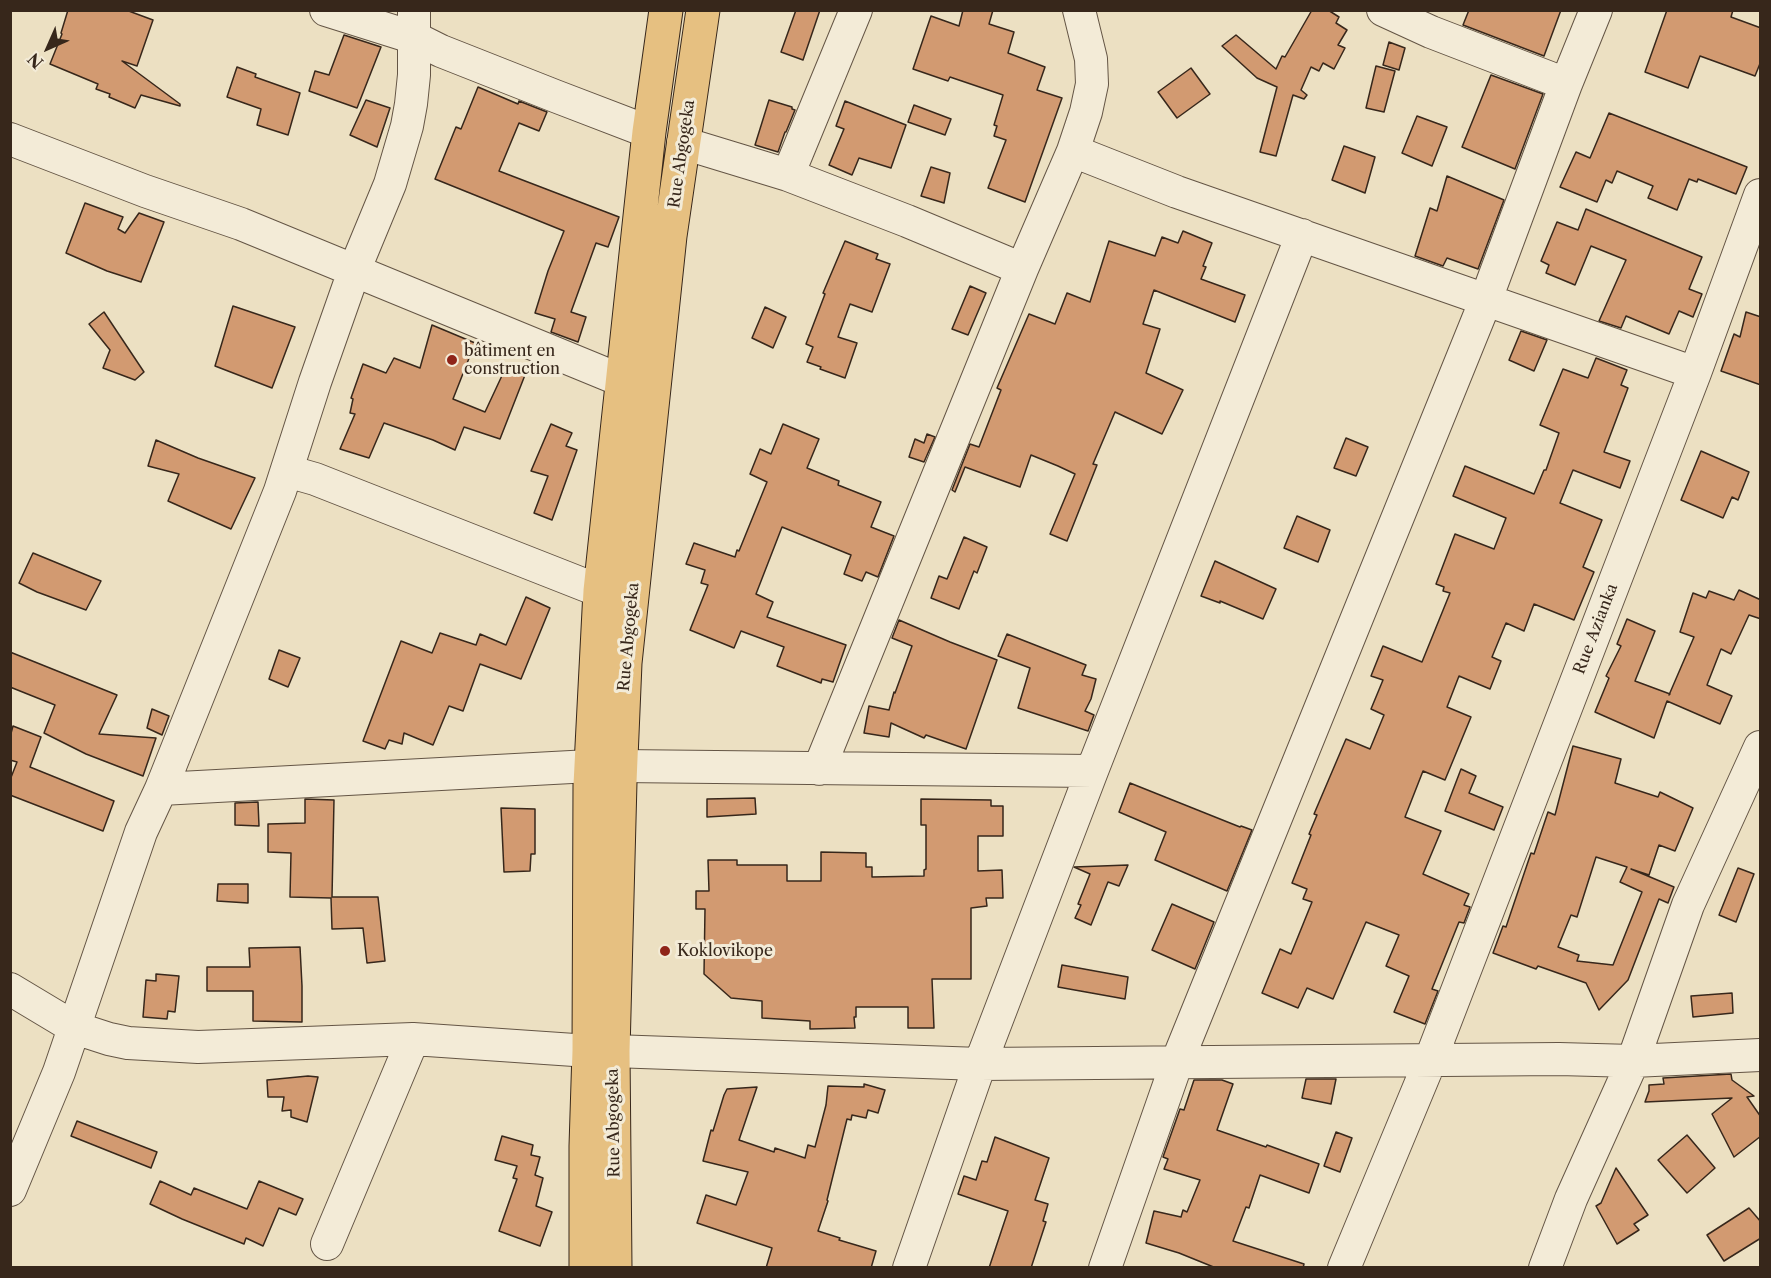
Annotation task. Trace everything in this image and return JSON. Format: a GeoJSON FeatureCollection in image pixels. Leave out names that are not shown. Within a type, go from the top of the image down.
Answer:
{"type":"FeatureCollection","features":[{"type":"Feature","properties":{"kind":"main road","name":"Rue Abgogeka"},"geometry":{"type":"LineString","coordinates":[[615,1268],[601,1051],[606,766],[600,591],[649,132],[666,10]]}},
{"type":"Feature","properties":{"kind":"main road","name":"Rue Abgogeka"},"geometry":{"type":"LineString","coordinates":[[606,766],[625,663],[670,236],[703,10]]}},
{"type":"Feature","properties":{"kind":"main road","name":"Rue Abgogeka"},"geometry":{"type":"LineString","coordinates":[[586,1268],[586,1146],[601,1051]]}},
{"type":"Feature","properties":{"kind":"street"},"geometry":{"type":"LineString","coordinates":[[326,10],[415,25],[441,51],[649,132]]}},
{"type":"Feature","properties":{"kind":"street"},"geometry":{"type":"LineString","coordinates":[[788,175],[856,10]]}},
{"type":"Feature","properties":{"kind":"street"},"geometry":{"type":"LineString","coordinates":[[819,769],[1022,269],[1073,151],[1086,112],[1092,84],[1091,59],[1079,10]]}},
{"type":"Feature","properties":{"kind":"street"},"geometry":{"type":"LineString","coordinates":[[1106,1268],[1177,1062],[1486,300],[1566,84],[1596,10]]}},
{"type":"Feature","properties":{"kind":"street"},"geometry":{"type":"LineString","coordinates":[[1392,13],[1566,84]]}},
{"type":"Feature","properties":{"kind":"street"},"geometry":{"type":"LineString","coordinates":[[10,1190],[50,1097],[141,832],[161,789],[287,471],[354,271],[390,184],[407,126],[414,75],[415,25]]}},
{"type":"Feature","properties":{"kind":"street"},"geometry":{"type":"LineString","coordinates":[[10,139],[145,191],[241,224],[623,381]]}},
{"type":"Feature","properties":{"kind":"street"},"geometry":{"type":"LineString","coordinates":[[683,143],[788,175],[1022,269]]}},
{"type":"Feature","properties":{"kind":"street"},"geometry":{"type":"LineString","coordinates":[[1073,151],[1178,192],[1695,373]]}},
{"type":"Feature","properties":{"kind":"street","name":"Rue Azianka"},"geometry":{"type":"LineString","coordinates":[[1344,1268],[1430,1061],[1695,373],[1761,195]]}},
{"type":"Feature","properties":{"kind":"street"},"geometry":{"type":"LineString","coordinates":[[909,1268],[980,1064],[1302,235]]}},
{"type":"Feature","properties":{"kind":"street"},"geometry":{"type":"LineString","coordinates":[[287,471],[315,479],[600,591]]}},
{"type":"Feature","properties":{"kind":"street"},"geometry":{"type":"LineString","coordinates":[[1545,1268],[1570,1199],[1633,1061],[1688,905],[1761,747]]}},
{"type":"Feature","properties":{"kind":"street"},"geometry":{"type":"LineString","coordinates":[[161,789],[606,766],[1092,771]]}},
{"type":"Feature","properties":{"kind":"street"},"geometry":{"type":"LineString","coordinates":[[10,989],[75,1028],[109,1039],[128,1043],[198,1047],[413,1040],[601,1051],[980,1064],[1558,1059],[1756,1062]]}},
{"type":"Feature","properties":{"kind":"street"},"geometry":{"type":"LineString","coordinates":[[327,1244],[413,1040]]}},
{"type":"Feature","properties":{"kind":"building"},"geometry":{"type":"Polygon","coordinates":[[[68,10],[126,10],[153,20],[137,66],[122,61],[180,106],[141,95],[135,108],[96,89],[98,84],[50,64],[62,34],[68,10]]]}},
{"type":"Feature","properties":{"kind":"building"},"geometry":{"type":"Polygon","coordinates":[[[796,10],[820,10],[803,60],[781,52],[796,10]]]}},
{"type":"Feature","properties":{"kind":"building"},"geometry":{"type":"Polygon","coordinates":[[[963,10],[993,10],[989,24],[1014,32],[1008,53],[1045,67],[1037,90],[1062,98],[1025,202],[988,188],[1006,140],[994,136],[997,126],[994,125],[1003,95],[950,77],[948,81],[913,69],[931,16],[959,26],[963,10]]]}},
{"type":"Feature","properties":{"kind":"building"},"geometry":{"type":"Polygon","coordinates":[[[1312,10],[1328,10],[1339,17],[1336,23],[1347,30],[1338,45],[1345,48],[1334,69],[1323,63],[1319,71],[1311,67],[1301,90],[1307,95],[1304,99],[1293,95],[1276,156],[1260,152],[1277,87],[1257,78],[1222,46],[1236,35],[1276,69],[1312,10]]]}},
{"type":"Feature","properties":{"kind":"building"},"geometry":{"type":"Polygon","coordinates":[[[1469,10],[1561,10],[1544,56],[1463,25],[1469,10]]]}},
{"type":"Feature","properties":{"kind":"building"},"geometry":{"type":"Polygon","coordinates":[[[1667,10],[1733,10],[1731,17],[1761,28],[1761,61],[1755,76],[1700,56],[1688,88],[1645,72],[1667,10]]]}},
{"type":"Feature","properties":{"kind":"building"},"geometry":{"type":"Polygon","coordinates":[[[344,35],[381,47],[357,108],[309,91],[315,71],[329,75],[344,35]]]}},
{"type":"Feature","properties":{"kind":"building"},"geometry":{"type":"Polygon","coordinates":[[[1389,42],[1405,48],[1399,70],[1383,65],[1389,42]]]}},
{"type":"Feature","properties":{"kind":"building"},"geometry":{"type":"Polygon","coordinates":[[[1376,66],[1395,71],[1384,112],[1366,108],[1376,66]]]}},
{"type":"Feature","properties":{"kind":"building"},"geometry":{"type":"Polygon","coordinates":[[[237,67],[256,74],[255,77],[300,93],[288,135],[257,125],[261,109],[227,97],[237,67]]]}},
{"type":"Feature","properties":{"kind":"building"},"geometry":{"type":"Polygon","coordinates":[[[1191,68],[1210,94],[1177,118],[1158,92],[1191,68]]]}},
{"type":"Feature","properties":{"kind":"building"},"geometry":{"type":"Polygon","coordinates":[[[1491,75],[1543,94],[1515,169],[1462,147],[1491,75]]]}},
{"type":"Feature","properties":{"kind":"building"},"geometry":{"type":"Polygon","coordinates":[[[478,87],[518,104],[519,101],[547,112],[539,131],[519,123],[499,171],[619,217],[608,247],[596,243],[571,312],[586,317],[578,342],[551,332],[555,319],[535,313],[564,231],[435,179],[456,127],[461,129],[478,87]]]}},
{"type":"Feature","properties":{"kind":"building"},"geometry":{"type":"Polygon","coordinates":[[[366,100],[390,108],[377,147],[350,135],[366,100]]]}},
{"type":"Feature","properties":{"kind":"building"},"geometry":{"type":"Polygon","coordinates":[[[769,100],[795,110],[778,152],[755,145],[769,100]]]}},
{"type":"Feature","properties":{"kind":"building"},"geometry":{"type":"Polygon","coordinates":[[[845,101],[906,125],[891,168],[859,158],[852,175],[829,165],[844,129],[836,126],[845,101]]]}},
{"type":"Feature","properties":{"kind":"building"},"geometry":{"type":"Polygon","coordinates":[[[914,105],[951,119],[945,135],[908,122],[914,105]]]}},
{"type":"Feature","properties":{"kind":"building"},"geometry":{"type":"Polygon","coordinates":[[[1609,113],[1747,167],[1736,194],[1698,179],[1697,182],[1689,179],[1677,210],[1648,198],[1653,186],[1617,171],[1612,183],[1606,180],[1597,202],[1560,187],[1576,152],[1590,158],[1609,113]]]}},
{"type":"Feature","properties":{"kind":"building"},"geometry":{"type":"Polygon","coordinates":[[[1417,116],[1447,127],[1432,166],[1402,153],[1417,116]]]}},
{"type":"Feature","properties":{"kind":"building"},"geometry":{"type":"Polygon","coordinates":[[[1344,146],[1375,157],[1365,193],[1332,180],[1344,146]]]}},
{"type":"Feature","properties":{"kind":"building"},"geometry":{"type":"Polygon","coordinates":[[[931,167],[950,173],[944,203],[921,196],[931,167]]]}},
{"type":"Feature","properties":{"kind":"building"},"geometry":{"type":"Polygon","coordinates":[[[1447,176],[1504,200],[1478,269],[1447,258],[1443,266],[1415,256],[1430,208],[1437,211],[1447,176]]]}},
{"type":"Feature","properties":{"kind":"building"},"geometry":{"type":"Polygon","coordinates":[[[85,203],[123,217],[118,229],[125,233],[139,213],[164,222],[141,282],[107,271],[66,253],[85,203]]]}},
{"type":"Feature","properties":{"kind":"building"},"geometry":{"type":"Polygon","coordinates":[[[1586,209],[1702,257],[1689,289],[1702,294],[1693,317],[1679,311],[1669,334],[1626,316],[1621,328],[1599,321],[1626,260],[1591,246],[1575,285],[1546,273],[1549,265],[1541,261],[1557,222],[1578,230],[1586,209]]]}},
{"type":"Feature","properties":{"kind":"building"},"geometry":{"type":"Polygon","coordinates":[[[1183,231],[1212,243],[1203,266],[1206,267],[1201,279],[1245,295],[1235,322],[1154,290],[1143,324],[1160,329],[1146,373],[1183,390],[1162,434],[1115,412],[1093,464],[1097,465],[1067,541],[1050,534],[1075,474],[1058,466],[1031,455],[1020,487],[965,467],[955,492],[952,490],[970,444],[979,447],[1001,390],[997,388],[1029,314],[1055,324],[1067,293],[1090,302],[1109,241],[1155,256],[1162,237],[1178,243],[1183,231]]]}},
{"type":"Feature","properties":{"kind":"building"},"geometry":{"type":"Polygon","coordinates":[[[845,241],[878,254],[876,259],[890,264],[872,312],[850,304],[838,337],[857,343],[845,378],[807,362],[813,347],[806,344],[825,294],[823,293],[845,241]]]}},
{"type":"Feature","properties":{"kind":"building"},"geometry":{"type":"Polygon","coordinates":[[[970,286],[986,293],[968,335],[952,329],[970,286]]]}},
{"type":"Feature","properties":{"kind":"building"},"geometry":{"type":"Polygon","coordinates":[[[233,306],[295,327],[272,388],[215,366],[233,306]]]}},
{"type":"Feature","properties":{"kind":"building"},"geometry":{"type":"Polygon","coordinates":[[[765,307],[786,317],[773,348],[752,338],[765,307]]]}},
{"type":"Feature","properties":{"kind":"building"},"geometry":{"type":"Polygon","coordinates":[[[104,312],[144,372],[135,380],[103,368],[110,350],[89,324],[104,312]]]}},
{"type":"Feature","properties":{"kind":"building"},"geometry":{"type":"Polygon","coordinates":[[[1746,312],[1761,317],[1761,385],[1721,371],[1734,334],[1740,337],[1746,312]]]}},
{"type":"Feature","properties":{"kind":"building"},"geometry":{"type":"Polygon","coordinates":[[[432,325],[475,343],[453,399],[485,412],[506,367],[525,375],[500,439],[464,427],[455,450],[384,423],[369,458],[340,449],[355,414],[350,413],[353,399],[351,398],[363,364],[386,373],[394,358],[420,368],[432,325]]]}},
{"type":"Feature","properties":{"kind":"building"},"geometry":{"type":"Polygon","coordinates":[[[1521,331],[1547,340],[1534,371],[1509,360],[1521,331]]]}},
{"type":"Feature","properties":{"kind":"building"},"geometry":{"type":"Polygon","coordinates":[[[1596,358],[1627,370],[1621,385],[1628,388],[1604,452],[1630,461],[1620,488],[1573,470],[1560,503],[1602,520],[1583,567],[1594,572],[1574,620],[1534,604],[1524,631],[1506,623],[1492,657],[1501,661],[1490,689],[1459,676],[1447,707],[1471,717],[1445,780],[1423,771],[1405,817],[1441,831],[1423,874],[1469,894],[1464,905],[1470,907],[1464,923],[1459,922],[1432,989],[1438,991],[1425,1024],[1394,1012],[1409,976],[1386,966],[1399,935],[1366,922],[1333,999],[1307,988],[1298,1008],[1262,993],[1280,949],[1291,954],[1312,902],[1303,899],[1307,889],[1292,883],[1311,835],[1309,834],[1317,815],[1314,814],[1346,739],[1370,749],[1384,715],[1371,709],[1383,680],[1371,676],[1383,646],[1422,662],[1450,593],[1443,591],[1444,587],[1436,584],[1455,534],[1494,549],[1506,518],[1453,496],[1465,466],[1534,494],[1546,470],[1559,433],[1540,425],[1563,369],[1588,378],[1596,358]]]}},
{"type":"Feature","properties":{"kind":"building"},"geometry":{"type":"Polygon","coordinates":[[[551,424],[572,433],[566,446],[577,450],[552,520],[534,513],[548,476],[531,471],[551,424]]]}},
{"type":"Feature","properties":{"kind":"building"},"geometry":{"type":"Polygon","coordinates":[[[783,424],[819,439],[807,468],[839,481],[838,485],[881,502],[871,527],[894,536],[878,577],[866,572],[862,581],[844,574],[851,555],[782,527],[756,594],[773,602],[767,617],[846,645],[833,682],[822,679],[821,683],[777,666],[784,647],[741,631],[734,648],[690,630],[708,585],[701,583],[705,570],[686,564],[694,543],[735,557],[767,482],[750,474],[760,449],[771,454],[783,424]]]}},
{"type":"Feature","properties":{"kind":"building"},"geometry":{"type":"Polygon","coordinates":[[[927,434],[935,437],[924,462],[909,457],[915,439],[924,443],[927,434]]]}},
{"type":"Feature","properties":{"kind":"building"},"geometry":{"type":"Polygon","coordinates":[[[1346,438],[1368,447],[1356,476],[1334,468],[1346,438]]]}},
{"type":"Feature","properties":{"kind":"building"},"geometry":{"type":"Polygon","coordinates":[[[156,440],[255,478],[231,529],[168,501],[179,474],[148,466],[156,440]]]}},
{"type":"Feature","properties":{"kind":"building"},"geometry":{"type":"Polygon","coordinates":[[[1701,451],[1749,472],[1738,500],[1732,497],[1723,518],[1681,500],[1701,451]]]}},
{"type":"Feature","properties":{"kind":"building"},"geometry":{"type":"Polygon","coordinates":[[[1297,516],[1330,530],[1318,562],[1284,548],[1297,516]]]}},
{"type":"Feature","properties":{"kind":"building"},"geometry":{"type":"Polygon","coordinates":[[[964,537],[987,547],[977,573],[974,571],[959,609],[931,598],[939,576],[947,579],[964,537]]]}},
{"type":"Feature","properties":{"kind":"building"},"geometry":{"type":"Polygon","coordinates":[[[33,553],[101,581],[86,610],[19,583],[33,553]]]}},
{"type":"Feature","properties":{"kind":"building"},"geometry":{"type":"Polygon","coordinates":[[[1215,561],[1276,589],[1263,619],[1220,601],[1220,603],[1201,596],[1215,561]]]}},
{"type":"Feature","properties":{"kind":"building"},"geometry":{"type":"Polygon","coordinates":[[[1739,590],[1761,600],[1761,619],[1749,615],[1731,654],[1721,649],[1707,685],[1732,696],[1720,724],[1667,701],[1654,738],[1595,712],[1609,678],[1606,676],[1621,646],[1617,644],[1627,619],[1655,631],[1635,681],[1670,694],[1694,637],[1680,632],[1693,593],[1706,598],[1709,591],[1734,600],[1739,590]]]}},
{"type":"Feature","properties":{"kind":"building"},"geometry":{"type":"Polygon","coordinates":[[[526,597],[550,608],[521,679],[480,664],[463,711],[449,706],[433,745],[404,733],[402,744],[389,740],[385,749],[363,741],[401,641],[432,653],[440,633],[476,645],[480,634],[506,645],[526,597]]]}},
{"type":"Feature","properties":{"kind":"building"},"geometry":{"type":"Polygon","coordinates":[[[899,620],[997,660],[966,749],[926,735],[924,738],[891,723],[889,737],[864,733],[869,706],[889,710],[912,646],[892,638],[899,620]]]}},
{"type":"Feature","properties":{"kind":"building"},"geometry":{"type":"Polygon","coordinates":[[[1007,634],[1086,665],[1082,675],[1096,679],[1085,711],[1094,715],[1088,731],[1018,708],[1030,668],[998,656],[1007,634]]]}},
{"type":"Feature","properties":{"kind":"building"},"geometry":{"type":"Polygon","coordinates":[[[279,650],[300,658],[288,687],[269,679],[279,650]]]}},
{"type":"Feature","properties":{"kind":"building"},"geometry":{"type":"Polygon","coordinates":[[[10,652],[117,695],[99,734],[156,738],[143,776],[86,754],[44,733],[55,705],[10,687],[10,652]]]}},
{"type":"Feature","properties":{"kind":"building"},"geometry":{"type":"Polygon","coordinates":[[[152,709],[169,716],[162,735],[147,728],[152,709]]]}},
{"type":"Feature","properties":{"kind":"building"},"geometry":{"type":"Polygon","coordinates":[[[13,726],[41,737],[30,767],[114,801],[103,831],[10,795],[10,780],[17,762],[10,760],[10,737],[13,726]]]}},
{"type":"Feature","properties":{"kind":"building"},"geometry":{"type":"Polygon","coordinates":[[[1573,746],[1621,759],[1615,783],[1658,797],[1660,792],[1693,808],[1675,851],[1659,845],[1649,875],[1631,869],[1674,887],[1668,903],[1659,899],[1628,980],[1599,1010],[1586,983],[1538,966],[1536,969],[1493,953],[1503,926],[1506,927],[1531,853],[1534,854],[1548,812],[1555,815],[1573,746]],[[1596,857],[1577,917],[1571,915],[1558,947],[1579,955],[1577,961],[1613,965],[1642,892],[1620,882],[1627,867],[1596,857]]]}},
{"type":"Feature","properties":{"kind":"building"},"geometry":{"type":"Polygon","coordinates":[[[1461,769],[1476,776],[1469,793],[1503,807],[1494,830],[1445,811],[1461,769]]]}},
{"type":"Feature","properties":{"kind":"building"},"geometry":{"type":"Polygon","coordinates":[[[1130,783],[1252,830],[1227,891],[1155,860],[1166,832],[1119,812],[1130,783]]]}},
{"type":"Feature","properties":{"kind":"building"},"geometry":{"type":"Polygon","coordinates":[[[755,798],[756,814],[707,817],[707,799],[755,798]]]}},
{"type":"Feature","properties":{"kind":"building"},"geometry":{"type":"Polygon","coordinates":[[[305,799],[334,800],[332,897],[378,897],[385,961],[367,963],[363,928],[332,929],[331,898],[290,897],[291,853],[268,852],[268,824],[305,823],[305,799]]]}},
{"type":"Feature","properties":{"kind":"building"},"geometry":{"type":"Polygon","coordinates":[[[921,799],[991,800],[991,806],[1003,806],[1003,836],[978,836],[978,871],[1002,870],[1003,898],[986,898],[987,906],[971,908],[971,979],[932,979],[934,1028],[908,1028],[908,1007],[856,1007],[855,1028],[810,1029],[810,1021],[762,1018],[762,1001],[731,998],[704,974],[705,909],[696,909],[696,891],[709,891],[708,860],[737,860],[737,865],[787,865],[787,881],[821,881],[821,852],[866,853],[866,867],[872,867],[872,877],[924,876],[926,825],[921,825],[921,799]]]}},
{"type":"Feature","properties":{"kind":"building"},"geometry":{"type":"Polygon","coordinates":[[[258,802],[259,826],[235,825],[235,803],[258,802]]]}},
{"type":"Feature","properties":{"kind":"building"},"geometry":{"type":"Polygon","coordinates":[[[501,808],[535,809],[535,854],[531,854],[530,871],[504,872],[501,808]]]}},
{"type":"Feature","properties":{"kind":"building"},"geometry":{"type":"Polygon","coordinates":[[[1128,865],[1119,886],[1108,882],[1091,925],[1075,918],[1090,874],[1074,867],[1128,865]]]}},
{"type":"Feature","properties":{"kind":"building"},"geometry":{"type":"Polygon","coordinates":[[[1738,868],[1754,874],[1736,922],[1719,915],[1738,868]]]}},
{"type":"Feature","properties":{"kind":"building"},"geometry":{"type":"Polygon","coordinates":[[[218,884],[248,884],[248,903],[217,901],[218,884]]]}},
{"type":"Feature","properties":{"kind":"building"},"geometry":{"type":"Polygon","coordinates":[[[1172,904],[1214,922],[1195,969],[1152,950],[1172,904]]]}},
{"type":"Feature","properties":{"kind":"building"},"geometry":{"type":"Polygon","coordinates":[[[300,947],[302,1022],[253,1021],[253,991],[207,991],[207,967],[250,967],[249,948],[300,947]]]}},
{"type":"Feature","properties":{"kind":"building"},"geometry":{"type":"Polygon","coordinates":[[[1062,965],[1128,977],[1125,999],[1058,987],[1062,965]]]}},
{"type":"Feature","properties":{"kind":"building"},"geometry":{"type":"Polygon","coordinates":[[[156,974],[179,976],[175,1012],[168,1011],[167,1019],[143,1017],[146,980],[156,981],[156,974]]]}},
{"type":"Feature","properties":{"kind":"building"},"geometry":{"type":"Polygon","coordinates":[[[1732,993],[1733,1013],[1693,1017],[1691,996],[1732,993]]]}},
{"type":"Feature","properties":{"kind":"building"},"geometry":{"type":"Polygon","coordinates":[[[1731,1074],[1732,1080],[1754,1096],[1747,1097],[1761,1117],[1761,1136],[1734,1157],[1712,1114],[1732,1098],[1645,1102],[1649,1085],[1664,1084],[1663,1078],[1731,1074]]]}},
{"type":"Feature","properties":{"kind":"building"},"geometry":{"type":"Polygon","coordinates":[[[318,1077],[307,1122],[291,1117],[291,1110],[282,1111],[284,1097],[268,1097],[267,1080],[318,1077]]]}},
{"type":"Feature","properties":{"kind":"building"},"geometry":{"type":"Polygon","coordinates":[[[1306,1079],[1336,1079],[1331,1104],[1302,1098],[1306,1079]]]}},
{"type":"Feature","properties":{"kind":"building"},"geometry":{"type":"Polygon","coordinates":[[[1194,1080],[1222,1080],[1233,1084],[1217,1130],[1319,1164],[1309,1193],[1260,1175],[1249,1208],[1246,1207],[1233,1241],[1304,1264],[1303,1268],[1216,1268],[1146,1243],[1154,1211],[1181,1217],[1183,1210],[1187,1212],[1200,1180],[1164,1169],[1168,1159],[1163,1157],[1180,1109],[1184,1110],[1194,1080]]]}},
{"type":"Feature","properties":{"kind":"building"},"geometry":{"type":"Polygon","coordinates":[[[864,1084],[885,1090],[878,1113],[868,1110],[866,1118],[852,1115],[851,1120],[847,1119],[828,1201],[818,1231],[876,1251],[871,1268],[766,1268],[772,1248],[697,1223],[706,1195],[736,1205],[748,1172],[703,1161],[711,1130],[713,1131],[727,1089],[757,1087],[739,1140],[774,1152],[775,1148],[805,1158],[808,1145],[815,1147],[826,1105],[828,1086],[864,1087],[864,1084]]]}},
{"type":"Feature","properties":{"kind":"building"},"geometry":{"type":"Polygon","coordinates":[[[77,1121],[157,1152],[151,1168],[71,1136],[77,1121]]]}},
{"type":"Feature","properties":{"kind":"building"},"geometry":{"type":"Polygon","coordinates":[[[1336,1132],[1352,1138],[1340,1172],[1324,1166],[1336,1132]]]}},
{"type":"Feature","properties":{"kind":"building"},"geometry":{"type":"Polygon","coordinates":[[[1687,1135],[1715,1168],[1687,1193],[1658,1160],[1687,1135]]]}},
{"type":"Feature","properties":{"kind":"building"},"geometry":{"type":"Polygon","coordinates":[[[502,1136],[533,1145],[531,1155],[540,1157],[535,1175],[543,1178],[536,1206],[552,1212],[540,1246],[499,1231],[517,1179],[513,1178],[517,1166],[495,1160],[502,1136]]]}},
{"type":"Feature","properties":{"kind":"building"},"geometry":{"type":"Polygon","coordinates":[[[995,1137],[1049,1158],[1035,1200],[1048,1204],[1043,1221],[1046,1222],[1031,1268],[989,1268],[1008,1211],[958,1194],[964,1176],[976,1180],[982,1161],[987,1162],[995,1137]]]}},
{"type":"Feature","properties":{"kind":"building"},"geometry":{"type":"Polygon","coordinates":[[[1616,1168],[1648,1215],[1634,1224],[1639,1230],[1617,1244],[1596,1206],[1601,1203],[1616,1168]]]}},
{"type":"Feature","properties":{"kind":"building"},"geometry":{"type":"Polygon","coordinates":[[[160,1181],[191,1195],[194,1188],[247,1209],[259,1181],[303,1199],[296,1215],[279,1208],[263,1246],[246,1238],[244,1244],[150,1204],[160,1181]]]}},
{"type":"Feature","properties":{"kind":"building"},"geometry":{"type":"Polygon","coordinates":[[[1749,1208],[1761,1222],[1761,1238],[1724,1261],[1707,1235],[1749,1208]]]}},
{"type":"Feature","properties":{"kind":"place","name":"bâtiment en construction"},"geometry":{"type":"Point","coordinates":[452,360]}},
{"type":"Feature","properties":{"kind":"place","name":"Koklovikope"},"geometry":{"type":"Point","coordinates":[665,951]}}]}
